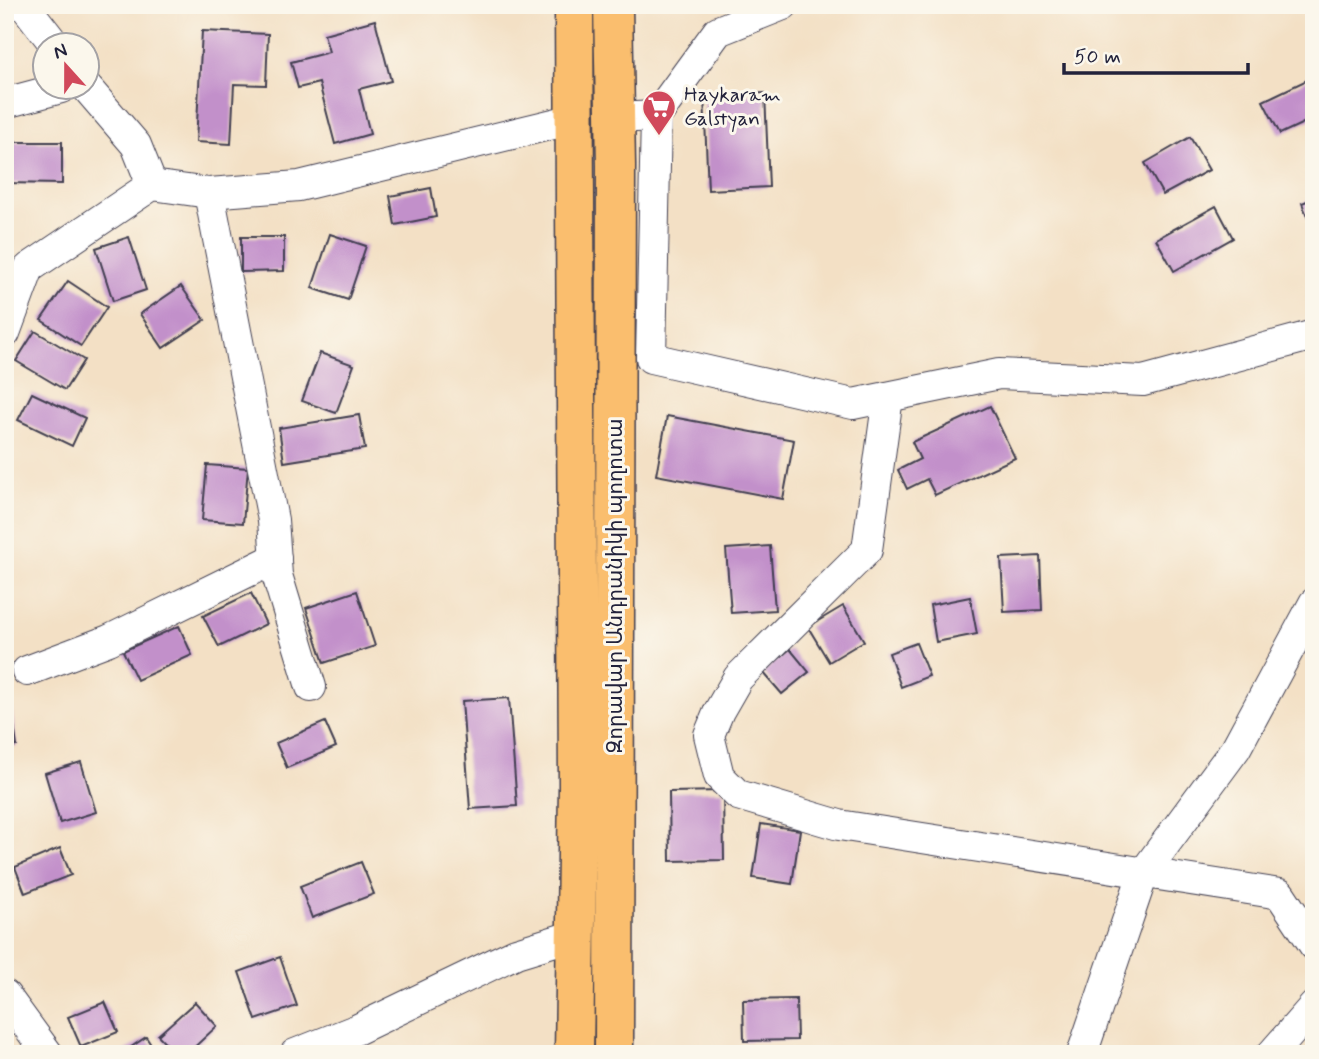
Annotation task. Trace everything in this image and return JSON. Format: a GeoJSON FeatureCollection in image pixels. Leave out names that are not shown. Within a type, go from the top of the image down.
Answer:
{"type":"FeatureCollection","features":[{"type":"Feature","properties":{"kind":"main road","name":"Զորավար Անդրանիկի պողոտա"},"geometry":{"type":"LineString","coordinates":[[574,5],[578,772],[574,1054]]}},
{"type":"Feature","properties":{"kind":"main road","name":"Զորավար Անդրանիկի պողոտա"},"geometry":{"type":"LineString","coordinates":[[613,5],[616,799],[614,1054]]}},
{"type":"Feature","properties":{"kind":"main road"},"geometry":{"type":"LineString","coordinates":[[574,119],[615,118]]}},
{"type":"Feature","properties":{"kind":"street"},"geometry":{"type":"LineString","coordinates":[[24,5],[46,32]]}},
{"type":"Feature","properties":{"kind":"street"},"geometry":{"type":"LineString","coordinates":[[783,5],[718,31],[656,116],[651,358],[853,404],[999,374],[1143,381],[1314,335]]}},
{"type":"Feature","properties":{"kind":"street"},"geometry":{"type":"LineString","coordinates":[[5,103],[32,96]]}},
{"type":"Feature","properties":{"kind":"street"},"geometry":{"type":"LineString","coordinates":[[99,102],[136,145],[152,185]]}},
{"type":"Feature","properties":{"kind":"street"},"geometry":{"type":"LineString","coordinates":[[615,118],[656,116]]}},
{"type":"Feature","properties":{"kind":"street"},"geometry":{"type":"LineString","coordinates":[[5,333],[29,268],[152,185],[209,193],[299,186],[574,119]]}},
{"type":"Feature","properties":{"kind":"street"},"geometry":{"type":"LineString","coordinates":[[209,193],[273,520],[277,575],[311,687]]}},
{"type":"Feature","properties":{"kind":"street"},"geometry":{"type":"LineString","coordinates":[[888,397],[867,550],[737,678],[709,734],[719,776],[738,795],[839,825],[1280,894],[1314,945]]}},
{"type":"Feature","properties":{"kind":"street"},"geometry":{"type":"LineString","coordinates":[[27,671],[108,640],[276,558]]}},
{"type":"Feature","properties":{"kind":"street"},"geometry":{"type":"LineString","coordinates":[[1082,1054],[1143,874],[1236,748],[1314,603]]}},
{"type":"Feature","properties":{"kind":"street"},"geometry":{"type":"LineString","coordinates":[[295,1054],[358,1029],[516,953],[575,935]]}},
{"type":"Feature","properties":{"kind":"street"},"geometry":{"type":"LineString","coordinates":[[5,995],[48,1054]]}},
{"type":"Feature","properties":{"kind":"street"},"geometry":{"type":"LineString","coordinates":[[1272,1054],[1314,1006]]}},
{"type":"Feature","properties":{"kind":"building"},"geometry":{"type":"Polygon","coordinates":[[[375,20],[391,81],[359,89],[370,134],[335,144],[319,83],[298,88],[291,62],[329,52],[324,34],[375,20]]]}},
{"type":"Feature","properties":{"kind":"building"},"geometry":{"type":"Polygon","coordinates":[[[202,31],[268,34],[266,85],[234,84],[231,144],[196,142],[202,31]]]}},
{"type":"Feature","properties":{"kind":"building"},"geometry":{"type":"Polygon","coordinates":[[[1311,78],[1314,84],[1314,118],[1280,134],[1263,101],[1311,78]]]}},
{"type":"Feature","properties":{"kind":"building"},"geometry":{"type":"Polygon","coordinates":[[[765,93],[769,187],[708,190],[704,96],[765,93]]]}},
{"type":"Feature","properties":{"kind":"building"},"geometry":{"type":"Polygon","coordinates":[[[1190,137],[1209,170],[1163,195],[1145,163],[1190,137]]]}},
{"type":"Feature","properties":{"kind":"building"},"geometry":{"type":"Polygon","coordinates":[[[5,142],[62,142],[62,184],[5,183],[5,142]]]}},
{"type":"Feature","properties":{"kind":"building"},"geometry":{"type":"Polygon","coordinates":[[[431,188],[436,217],[395,225],[390,196],[431,188]]]}},
{"type":"Feature","properties":{"kind":"building"},"geometry":{"type":"Polygon","coordinates":[[[1314,198],[1314,234],[1302,203],[1314,198]]]}},
{"type":"Feature","properties":{"kind":"building"},"geometry":{"type":"Polygon","coordinates":[[[1216,206],[1233,238],[1174,271],[1156,239],[1216,206]]]}},
{"type":"Feature","properties":{"kind":"building"},"geometry":{"type":"Polygon","coordinates":[[[330,234],[366,246],[348,300],[312,288],[330,234]]]}},
{"type":"Feature","properties":{"kind":"building"},"geometry":{"type":"Polygon","coordinates":[[[129,237],[146,290],[113,301],[96,248],[129,237]]]}},
{"type":"Feature","properties":{"kind":"building"},"geometry":{"type":"Polygon","coordinates":[[[241,237],[284,237],[284,271],[241,272],[241,237]]]}},
{"type":"Feature","properties":{"kind":"building"},"geometry":{"type":"Polygon","coordinates":[[[68,281],[107,307],[81,346],[41,320],[68,281]]]}},
{"type":"Feature","properties":{"kind":"building"},"geometry":{"type":"Polygon","coordinates":[[[181,286],[205,320],[163,348],[140,314],[181,286]]]}},
{"type":"Feature","properties":{"kind":"building"},"geometry":{"type":"Polygon","coordinates":[[[35,331],[84,360],[65,390],[16,361],[35,331]]]}},
{"type":"Feature","properties":{"kind":"building"},"geometry":{"type":"Polygon","coordinates":[[[320,353],[354,365],[336,413],[302,401],[320,353]]]}},
{"type":"Feature","properties":{"kind":"building"},"geometry":{"type":"Polygon","coordinates":[[[32,393],[85,418],[72,446],[18,420],[32,393]]]}},
{"type":"Feature","properties":{"kind":"building"},"geometry":{"type":"Polygon","coordinates":[[[990,406],[1015,458],[935,495],[927,479],[907,489],[898,470],[920,459],[912,442],[990,406]]]}},
{"type":"Feature","properties":{"kind":"building"},"geometry":{"type":"Polygon","coordinates":[[[359,415],[365,449],[284,462],[279,428],[359,415]]]}},
{"type":"Feature","properties":{"kind":"building"},"geometry":{"type":"Polygon","coordinates":[[[667,416],[794,440],[783,499],[656,475],[667,416]]]}},
{"type":"Feature","properties":{"kind":"building"},"geometry":{"type":"Polygon","coordinates":[[[207,465],[248,468],[243,523],[202,520],[207,465]]]}},
{"type":"Feature","properties":{"kind":"building"},"geometry":{"type":"Polygon","coordinates":[[[770,546],[775,610],[731,613],[726,549],[770,546]]]}},
{"type":"Feature","properties":{"kind":"building"},"geometry":{"type":"Polygon","coordinates":[[[1040,556],[1042,610],[1004,612],[1001,558],[1040,556]]]}},
{"type":"Feature","properties":{"kind":"building"},"geometry":{"type":"Polygon","coordinates":[[[357,591],[375,646],[324,663],[306,608],[357,591]]]}},
{"type":"Feature","properties":{"kind":"building"},"geometry":{"type":"Polygon","coordinates":[[[251,593],[266,624],[219,647],[203,616],[251,593]]]}},
{"type":"Feature","properties":{"kind":"building"},"geometry":{"type":"Polygon","coordinates":[[[970,597],[977,634],[936,642],[930,605],[970,597]]]}},
{"type":"Feature","properties":{"kind":"building"},"geometry":{"type":"Polygon","coordinates":[[[843,606],[864,641],[829,662],[808,627],[843,606]]]}},
{"type":"Feature","properties":{"kind":"building"},"geometry":{"type":"Polygon","coordinates":[[[179,626],[192,655],[137,680],[123,651],[179,626]]]}},
{"type":"Feature","properties":{"kind":"building"},"geometry":{"type":"Polygon","coordinates":[[[916,643],[929,676],[901,687],[889,653],[916,643]]]}},
{"type":"Feature","properties":{"kind":"building"},"geometry":{"type":"Polygon","coordinates":[[[790,649],[809,672],[782,694],[763,672],[790,649]]]}},
{"type":"Feature","properties":{"kind":"building"},"geometry":{"type":"Polygon","coordinates":[[[9,691],[17,746],[5,748],[5,692],[9,691]]]}},
{"type":"Feature","properties":{"kind":"building"},"geometry":{"type":"Polygon","coordinates":[[[509,698],[517,806],[470,809],[462,701],[509,698]]]}},
{"type":"Feature","properties":{"kind":"building"},"geometry":{"type":"Polygon","coordinates":[[[325,722],[336,747],[287,768],[276,743],[325,722]]]}},
{"type":"Feature","properties":{"kind":"building"},"geometry":{"type":"Polygon","coordinates":[[[81,762],[96,812],[60,823],[45,773],[81,762]]]}},
{"type":"Feature","properties":{"kind":"building"},"geometry":{"type":"Polygon","coordinates":[[[723,791],[724,860],[670,861],[669,792],[723,791]]]}},
{"type":"Feature","properties":{"kind":"building"},"geometry":{"type":"Polygon","coordinates":[[[761,824],[800,830],[792,884],[753,878],[761,824]]]}},
{"type":"Feature","properties":{"kind":"building"},"geometry":{"type":"Polygon","coordinates":[[[60,848],[71,875],[25,893],[15,867],[60,848]]]}},
{"type":"Feature","properties":{"kind":"building"},"geometry":{"type":"Polygon","coordinates":[[[361,862],[374,894],[312,918],[300,886],[361,862]]]}},
{"type":"Feature","properties":{"kind":"building"},"geometry":{"type":"Polygon","coordinates":[[[280,957],[297,1006],[256,1020],[239,972],[280,957]]]}},
{"type":"Feature","properties":{"kind":"building"},"geometry":{"type":"Polygon","coordinates":[[[796,999],[797,1040],[744,1041],[743,1000],[796,999]]]}},
{"type":"Feature","properties":{"kind":"building"},"geometry":{"type":"Polygon","coordinates":[[[105,1002],[118,1032],[81,1047],[68,1017],[105,1002]]]}},
{"type":"Feature","properties":{"kind":"building"},"geometry":{"type":"Polygon","coordinates":[[[195,1002],[217,1026],[187,1054],[176,1054],[158,1035],[195,1002]]]}},
{"type":"Feature","properties":{"kind":"building"},"geometry":{"type":"Polygon","coordinates":[[[146,1037],[157,1054],[121,1054],[146,1037]]]}},
{"type":"Feature","properties":{"kind":"place","name":"Haykaram Galstyan"},"geometry":{"type":"Point","coordinates":[659,137]}}]}
